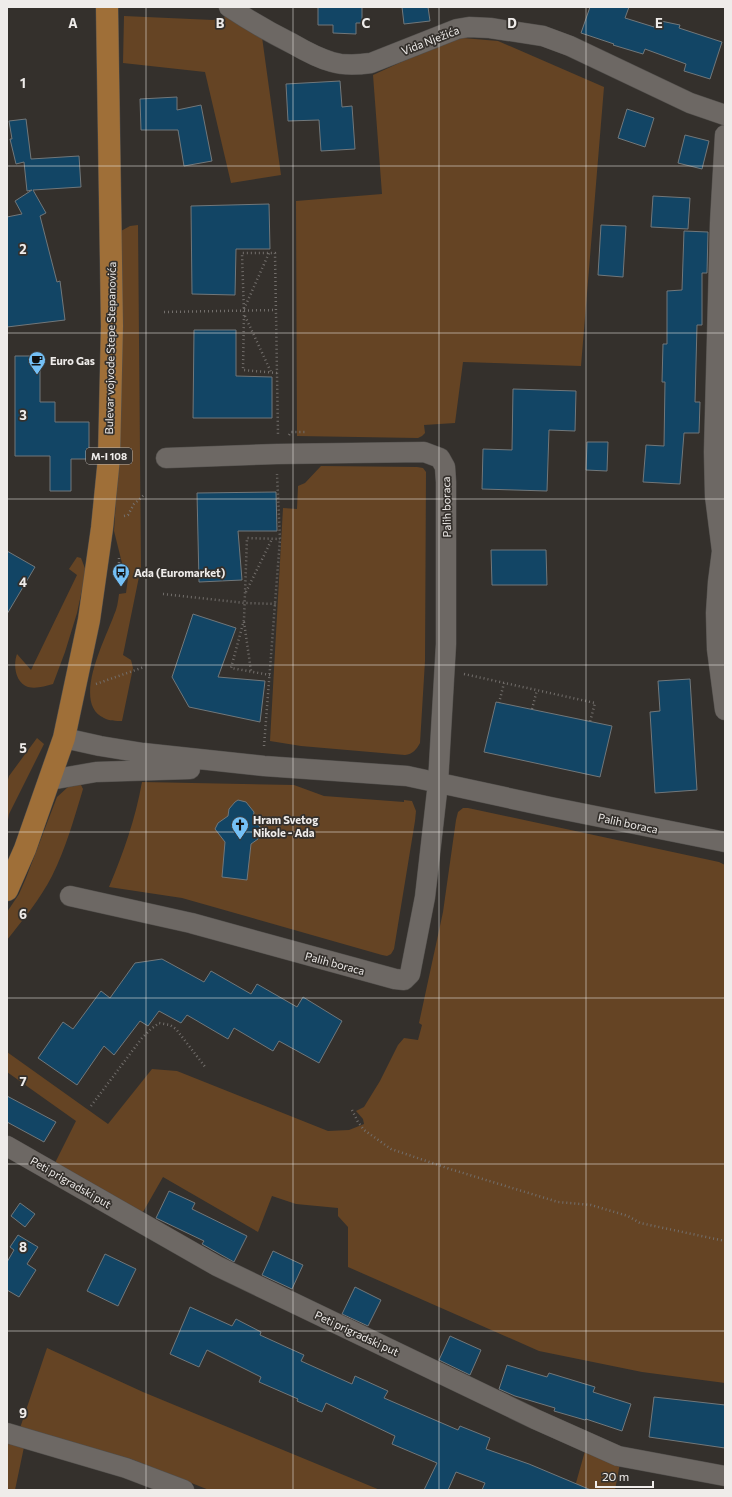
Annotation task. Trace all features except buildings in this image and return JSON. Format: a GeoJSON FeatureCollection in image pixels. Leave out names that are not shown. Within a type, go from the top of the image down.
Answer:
{"type":"FeatureCollection","features":[{"type":"Feature","properties":{"kind":"main road","name":"Bulevar vojvode Stepe Stepanovića"},"geometry":{"type":"LineString","coordinates":[[7,890],[18,866],[64,738],[89,620],[102,528],[109,458],[112,326],[107,7]]}},
{"type":"Feature","properties":{"kind":"street","name":"Vida Nježića"},"geometry":{"type":"LineString","coordinates":[[230,7],[263,28],[304,50],[333,62],[350,65],[371,63],[457,29],[469,27],[490,28],[543,36],[570,46],[690,103],[725,115]]}},
{"type":"Feature","properties":{"kind":"street"},"geometry":{"type":"LineString","coordinates":[[725,135],[720,223],[714,452],[715,496],[722,551],[716,613],[717,642],[725,710]]}},
{"type":"Feature","properties":{"kind":"street","name":"Palih boraca"},"geometry":{"type":"LineString","coordinates":[[70,896],[191,923],[395,979],[404,980],[410,974],[426,897],[438,783],[446,644],[445,467],[440,458],[424,452],[277,454],[166,458]]}},
{"type":"Feature","properties":{"kind":"street","name":"Palih boraca"},"geometry":{"type":"LineString","coordinates":[[64,738],[143,753],[264,766],[407,776],[550,808],[725,842]]}},
{"type":"Feature","properties":{"kind":"street","name":"Palih boraca"},"geometry":{"type":"LineString","coordinates":[[50,780],[96,772],[264,766]]}},
{"type":"Feature","properties":{"kind":"street","name":"Peti prigradski put"},"geometry":{"type":"LineString","coordinates":[[7,1146],[217,1266],[535,1419],[618,1456],[725,1476]]}},
{"type":"Feature","properties":{"kind":"street"},"geometry":{"type":"LineString","coordinates":[[7,1433],[126,1468],[184,1490]]}},
{"type":"Feature","properties":{"kind":"path"},"geometry":{"type":"LineString","coordinates":[[277,372],[243,370],[244,312],[242,253],[275,253],[277,372],[278,441]]}},
{"type":"Feature","properties":{"kind":"path"},"geometry":{"type":"LineString","coordinates":[[269,253],[244,312],[271,372]]}},
{"type":"Feature","properties":{"kind":"path"},"geometry":{"type":"LineString","coordinates":[[164,312],[244,312],[276,310]]}},
{"type":"Feature","properties":{"kind":"path"},"geometry":{"type":"LineString","coordinates":[[264,747],[280,538],[277,473]]}},
{"type":"Feature","properties":{"kind":"path"},"geometry":{"type":"LineString","coordinates":[[120,517],[128,515],[134,504],[144,495]]}},
{"type":"Feature","properties":{"kind":"path"},"geometry":{"type":"LineString","coordinates":[[251,671],[244,620],[247,538],[280,538]]}},
{"type":"Feature","properties":{"kind":"path"},"geometry":{"type":"LineString","coordinates":[[245,594],[272,539]]}},
{"type":"Feature","properties":{"kind":"path"},"geometry":{"type":"LineString","coordinates":[[163,594],[245,603],[276,604]]}},
{"type":"Feature","properties":{"kind":"path"},"geometry":{"type":"LineString","coordinates":[[244,620],[231,668],[270,675]]}},
{"type":"Feature","properties":{"kind":"path"},"geometry":{"type":"LineString","coordinates":[[93,685],[144,667]]}},
{"type":"Feature","properties":{"kind":"path"},"geometry":{"type":"LineString","coordinates":[[445,670],[595,703],[590,722]]}},
{"type":"Feature","properties":{"kind":"path"},"geometry":{"type":"LineString","coordinates":[[499,702],[504,683]]}},
{"type":"Feature","properties":{"kind":"path"},"geometry":{"type":"LineString","coordinates":[[532,710],[537,690]]}},
{"type":"Feature","properties":{"kind":"path"},"geometry":{"type":"LineString","coordinates":[[91,1106],[142,1038],[151,1029],[159,1024],[170,1025],[176,1029],[206,1068]]}},
{"type":"Feature","properties":{"kind":"path"},"geometry":{"type":"LineString","coordinates":[[352,1110],[364,1130],[391,1149],[450,1169],[558,1202],[591,1205],[628,1216],[640,1222],[725,1242]]}},
{"type":"Feature","properties":{"kind":"shaded area"},"geometry":{"type":"Polygon","coordinates":[[[230,15],[262,37],[281,175],[231,183],[205,72],[123,63],[124,16],[213,20],[230,15]]]}},
{"type":"Feature","properties":{"kind":"shaded area"},"geometry":{"type":"Polygon","coordinates":[[[463,38],[498,41],[604,87],[581,366],[463,362],[455,423],[424,425],[425,433],[418,438],[297,436],[296,201],[382,194],[373,75],[449,40],[463,38]]]}},
{"type":"Feature","properties":{"kind":"shaded area"},"geometry":{"type":"Polygon","coordinates":[[[138,225],[141,567],[123,655],[131,660],[133,668],[122,721],[117,721],[104,718],[95,710],[91,699],[91,685],[99,654],[116,610],[119,594],[126,593],[128,578],[122,577],[122,563],[114,531],[119,451],[121,231],[130,226],[138,225]]]}},
{"type":"Feature","properties":{"kind":"shaded area"},"geometry":{"type":"Polygon","coordinates":[[[321,466],[417,467],[423,468],[426,472],[425,661],[420,743],[410,754],[405,755],[301,746],[270,741],[283,508],[297,509],[298,486],[305,483],[321,466]]]}},
{"type":"Feature","properties":{"kind":"shaded area"},"geometry":{"type":"Polygon","coordinates":[[[77,557],[81,558],[86,571],[77,613],[53,684],[31,688],[28,687],[20,681],[16,673],[15,663],[17,654],[31,670],[77,575],[69,569],[77,557]]]}},
{"type":"Feature","properties":{"kind":"shaded area"},"geometry":{"type":"Polygon","coordinates":[[[37,738],[44,744],[9,814],[7,825],[7,783],[9,776],[37,738]]]}},
{"type":"Feature","properties":{"kind":"shaded area"},"geometry":{"type":"Polygon","coordinates":[[[142,782],[294,785],[324,796],[404,802],[404,800],[412,801],[416,811],[415,821],[394,949],[391,954],[387,956],[382,955],[182,898],[109,887],[120,861],[136,809],[142,782]]]}},
{"type":"Feature","properties":{"kind":"shaded area"},"geometry":{"type":"Polygon","coordinates":[[[80,783],[83,789],[57,865],[48,884],[37,901],[7,940],[7,912],[19,894],[26,878],[57,797],[68,787],[80,783]]]}},
{"type":"Feature","properties":{"kind":"shaded area"},"geometry":{"type":"Polygon","coordinates":[[[463,808],[719,862],[725,865],[725,1383],[642,1372],[539,1351],[348,1267],[348,1227],[338,1216],[338,1208],[296,1204],[272,1196],[258,1232],[163,1177],[139,1219],[54,1165],[76,1121],[7,1072],[7,1052],[108,1124],[152,1069],[177,1071],[328,1131],[349,1130],[364,1124],[363,1119],[356,1111],[364,1107],[380,1081],[398,1045],[404,1038],[418,1040],[422,1025],[419,1023],[443,912],[456,820],[458,812],[463,808]]]}},
{"type":"Feature","properties":{"kind":"shaded area"},"geometry":{"type":"Polygon","coordinates":[[[47,1348],[143,1392],[380,1490],[209,1490],[131,1459],[20,1428],[47,1348]]]}},
{"type":"Feature","properties":{"kind":"shaded area"},"geometry":{"type":"Polygon","coordinates":[[[7,1442],[24,1447],[15,1490],[7,1490],[7,1442]]]}},
{"type":"Feature","properties":{"kind":"shaded area"},"geometry":{"type":"Polygon","coordinates":[[[585,1451],[620,1463],[615,1490],[574,1490],[585,1451]]]}},
{"type":"Feature","properties":{"kind":"place","name":"Euro Gas"},"geometry":{"type":"Point","coordinates":[37,375]}},
{"type":"Feature","properties":{"kind":"place","name":"Ada (Euromarket)"},"geometry":{"type":"Point","coordinates":[121,587]}},
{"type":"Feature","properties":{"kind":"place","name":"Hram Svetog Nikole - Ada"},"geometry":{"type":"Point","coordinates":[240,840]}}]}
